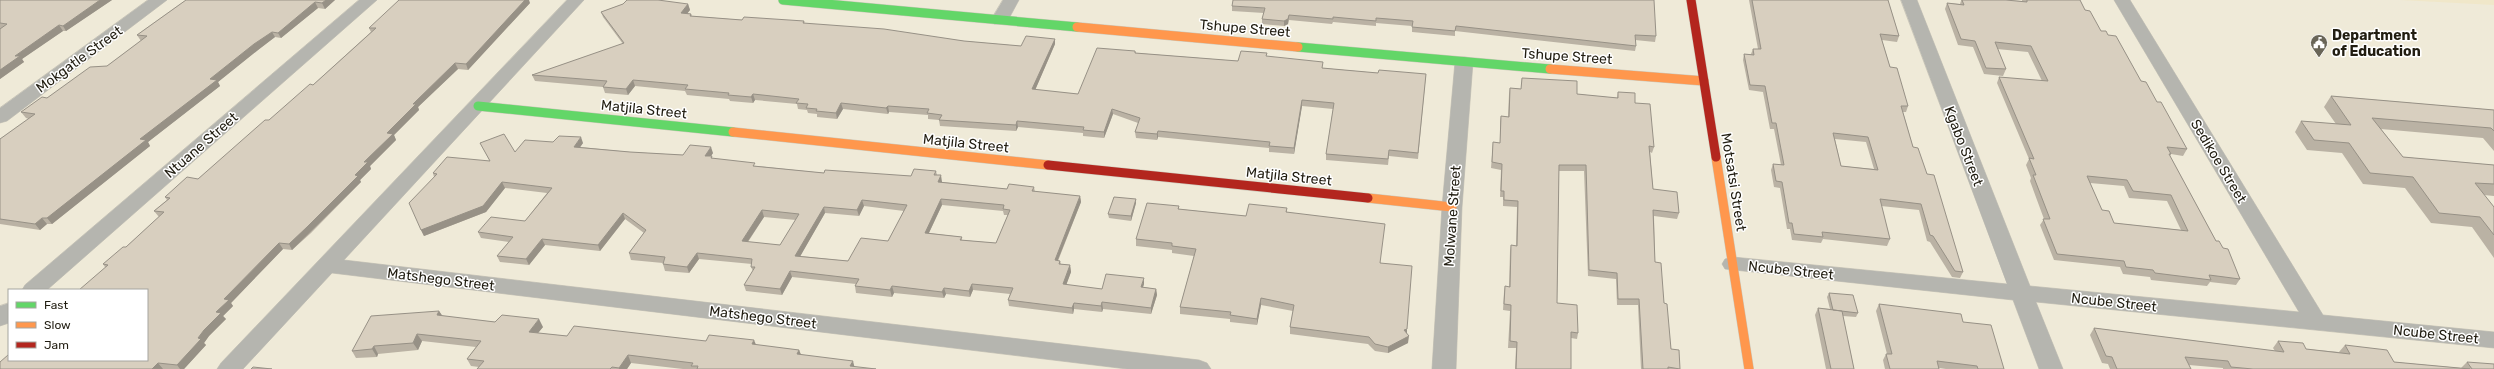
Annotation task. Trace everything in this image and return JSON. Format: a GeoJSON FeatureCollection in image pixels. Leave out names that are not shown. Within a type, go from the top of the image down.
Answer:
{"type":"FeatureCollection","features":[{"type":"Feature","properties":{"kind":"street","name":"Mokgatle Street"},"geometry":{"type":"LineString","coordinates":[[0,117],[159,0]]}},
{"type":"Feature","properties":{"kind":"street","name":"Ntuane Street"},"geometry":{"type":"LineString","coordinates":[[34,289],[369,0]]}},
{"type":"Feature","properties":{"kind":"street"},"geometry":{"type":"LineString","coordinates":[[229,369],[478,106],[576,0]]}},
{"type":"Feature","properties":{"kind":"street","name":"Tshupe Street"},"geometry":{"type":"LineString","coordinates":[[783,0],[1464,62],[1704,81]]}},
{"type":"Feature","properties":{"kind":"street"},"geometry":{"type":"LineString","coordinates":[[1000,20],[1011,0]]}},
{"type":"Feature","properties":{"kind":"street","name":"Motsatsi Street"},"geometry":{"type":"LineString","coordinates":[[1691,0],[1749,369]]}},
{"type":"Feature","properties":{"kind":"street","name":"Kgabo Street"},"geometry":{"type":"LineString","coordinates":[[1909,0],[2020,292],[2051,369]]}},
{"type":"Feature","properties":{"kind":"street","name":"Sedikoe Street"},"geometry":{"type":"LineString","coordinates":[[2122,0],[2316,322]]}},
{"type":"Feature","properties":{"kind":"street","name":"Molwane Street"},"geometry":{"type":"LineString","coordinates":[[1444,369],[1452,207],[1464,62]]}},
{"type":"Feature","properties":{"kind":"street","name":"Matjila Street"},"geometry":{"type":"LineString","coordinates":[[478,106],[1452,207]]}},
{"type":"Feature","properties":{"kind":"street","name":"Ncube Street"},"geometry":{"type":"LineString","coordinates":[[1733,264],[2494,340]]}},
{"type":"Feature","properties":{"kind":"street","name":"Matshego Street"},"geometry":{"type":"LineString","coordinates":[[327,265],[1199,369]]}},
{"type":"Feature","properties":{"kind":"street"},"geometry":{"type":"LineString","coordinates":[[0,318],[8,311]]}},
{"type":"Feature","properties":{"kind":"shaded area"},"geometry":{"type":"Polygon","coordinates":[[[2400,0],[2494,0],[2494,5],[2400,0]]]}},
{"type":"Feature","properties":{"kind":"building"},"geometry":{"type":"Polygon","coordinates":[[[0,0],[100,0],[63,26],[59,25],[15,56],[20,56],[0,70],[0,29],[7,24],[0,23],[0,0]]]}},
{"type":"Feature","properties":{"kind":"building"},"geometry":{"type":"Polygon","coordinates":[[[186,0],[326,0],[322,3],[315,2],[278,33],[272,32],[254,44],[210,79],[217,80],[140,139],[146,140],[47,218],[42,218],[35,224],[0,219],[0,139],[35,114],[21,112],[42,97],[47,98],[90,67],[107,66],[147,36],[137,35],[186,0]]]}},
{"type":"Feature","properties":{"kind":"building"},"geometry":{"type":"Polygon","coordinates":[[[399,0],[525,0],[466,64],[455,63],[413,104],[416,104],[387,133],[393,134],[364,162],[368,162],[355,175],[358,176],[307,227],[289,244],[279,243],[224,299],[229,300],[216,312],[221,313],[204,330],[198,338],[201,339],[177,365],[158,363],[152,369],[0,369],[0,362],[8,355],[8,361],[148,361],[148,289],[80,289],[108,265],[103,264],[123,247],[126,247],[164,212],[154,211],[170,198],[165,197],[187,177],[198,179],[265,120],[269,120],[310,84],[313,85],[376,28],[369,28],[399,0]]]}},
{"type":"Feature","properties":{"kind":"building"},"geometry":{"type":"Polygon","coordinates":[[[627,0],[658,0],[688,4],[681,13],[691,14],[690,16],[742,20],[744,17],[804,21],[803,23],[884,29],[964,41],[1021,46],[1026,36],[1055,39],[1032,89],[1078,94],[1097,48],[1135,51],[1135,53],[1238,61],[1241,51],[1267,53],[1266,56],[1323,62],[1322,68],[1378,73],[1379,70],[1426,74],[1418,153],[1389,150],[1388,159],[1326,154],[1334,103],[1302,100],[1294,148],[1269,146],[1270,142],[1158,131],[1157,134],[1135,132],[1140,118],[1112,109],[1104,132],[1083,130],[1084,127],[1017,121],[1016,125],[939,120],[942,115],[927,113],[929,109],[888,106],[886,108],[841,103],[836,113],[816,111],[817,109],[806,108],[808,104],[796,103],[799,99],[753,94],[751,97],[728,95],[729,93],[685,89],[688,85],[633,80],[626,89],[603,87],[607,81],[532,75],[624,43],[601,12],[623,4],[627,0]]]}},
{"type":"Feature","properties":{"kind":"building"},"geometry":{"type":"Polygon","coordinates":[[[1233,0],[1654,0],[1656,36],[1635,35],[1636,46],[1456,26],[1455,31],[1412,27],[1413,21],[1376,18],[1376,21],[1289,15],[1288,19],[1284,21],[1262,19],[1265,8],[1232,6],[1233,0]]]}},
{"type":"Feature","properties":{"kind":"building"},"geometry":{"type":"Polygon","coordinates":[[[1752,0],[1888,0],[1899,36],[1880,34],[1890,67],[1897,68],[1908,106],[1901,106],[1913,147],[1918,148],[1927,174],[1934,175],[1963,272],[1955,271],[1933,236],[1930,235],[1921,204],[1880,199],[1890,239],[1822,232],[1823,237],[1794,234],[1792,223],[1789,223],[1782,182],[1776,181],[1773,164],[1784,165],[1776,123],[1772,123],[1765,86],[1750,85],[1744,54],[1754,55],[1753,49],[1761,49],[1752,0]],[[1833,133],[1841,166],[1878,170],[1868,137],[1833,133]]]}},
{"type":"Feature","properties":{"kind":"building"},"geometry":{"type":"Polygon","coordinates":[[[1962,0],[2006,0],[2027,2],[2027,0],[2080,0],[2085,10],[2090,11],[2101,31],[2106,31],[2108,35],[2116,36],[2141,81],[2146,82],[2157,102],[2161,102],[2187,149],[2167,147],[2171,154],[2169,154],[2216,241],[2219,241],[2223,248],[2228,249],[2240,279],[2209,275],[2211,280],[2155,273],[2153,270],[2126,267],[2124,261],[2057,254],[2043,219],[2050,219],[2033,175],[2036,175],[2029,158],[2034,159],[1999,77],[2048,81],[2031,46],[1995,42],[2006,69],[1986,68],[1975,41],[1961,39],[1947,3],[1964,5],[1962,0]],[[2087,176],[2102,210],[2109,211],[2114,223],[2188,231],[2171,195],[2133,191],[2127,180],[2087,176]]]}},
{"type":"Feature","properties":{"kind":"building"},"geometry":{"type":"Polygon","coordinates":[[[1522,78],[1577,81],[1577,94],[1618,98],[1618,92],[1635,93],[1635,103],[1650,104],[1654,147],[1649,146],[1653,189],[1677,192],[1679,213],[1653,210],[1655,262],[1661,263],[1664,303],[1667,304],[1671,349],[1679,350],[1680,369],[1668,367],[1668,369],[1643,369],[1639,299],[1618,299],[1617,273],[1589,270],[1586,165],[1559,165],[1557,303],[1577,305],[1578,333],[1571,332],[1571,369],[1516,369],[1517,342],[1510,341],[1511,305],[1504,304],[1505,286],[1510,287],[1511,245],[1517,246],[1518,201],[1504,200],[1504,191],[1501,191],[1502,164],[1492,162],[1493,142],[1500,143],[1501,116],[1509,117],[1510,88],[1521,89],[1522,78]]]}},
{"type":"Feature","properties":{"kind":"building"},"geometry":{"type":"Polygon","coordinates":[[[2331,96],[2494,110],[2494,131],[2491,128],[2372,118],[2403,157],[2494,165],[2494,184],[2475,183],[2494,207],[2494,235],[2480,217],[2439,213],[2413,177],[2370,173],[2349,143],[2314,140],[2301,121],[2351,125],[2331,96]]]}},
{"type":"Feature","properties":{"kind":"building"},"geometry":{"type":"Polygon","coordinates":[[[504,134],[515,152],[525,140],[553,142],[559,136],[581,137],[574,147],[683,155],[690,145],[711,147],[705,156],[712,156],[711,158],[755,163],[753,166],[824,173],[825,170],[911,176],[914,169],[936,171],[934,175],[941,175],[938,182],[1007,189],[1009,184],[1034,187],[1032,191],[1080,196],[1055,260],[1060,261],[1059,264],[1070,265],[1063,284],[1102,289],[1106,274],[1144,278],[1141,287],[1156,289],[1151,308],[1102,302],[1101,306],[1074,303],[1072,308],[1008,300],[1013,288],[972,284],[969,291],[944,288],[942,292],[892,286],[890,290],[855,286],[859,279],[790,271],[780,289],[744,285],[755,267],[751,267],[752,259],[697,253],[687,267],[663,264],[665,257],[629,253],[646,230],[623,213],[598,245],[542,239],[526,259],[497,256],[513,237],[478,232],[491,217],[525,221],[552,188],[502,182],[483,206],[421,230],[409,203],[437,174],[433,173],[447,157],[490,161],[480,143],[504,134]],[[941,199],[925,233],[962,237],[960,240],[996,243],[1010,210],[1003,209],[1004,205],[941,199]],[[862,200],[857,210],[824,207],[795,256],[848,261],[861,238],[888,241],[907,205],[862,200]],[[762,210],[742,241],[780,245],[799,214],[762,210]]]}},
{"type":"Feature","properties":{"kind":"building"},"geometry":{"type":"Polygon","coordinates":[[[1114,197],[1136,199],[1131,216],[1108,214],[1114,197]]]}},
{"type":"Feature","properties":{"kind":"building"},"geometry":{"type":"Polygon","coordinates":[[[1147,203],[1179,206],[1178,209],[1246,216],[1249,204],[1287,208],[1286,212],[1385,224],[1380,263],[1412,266],[1407,329],[1404,330],[1409,336],[1388,347],[1375,344],[1369,337],[1290,327],[1294,305],[1261,298],[1257,319],[1230,315],[1231,312],[1180,307],[1196,249],[1172,246],[1172,243],[1136,239],[1147,203]]]}},
{"type":"Feature","properties":{"kind":"building"},"geometry":{"type":"Polygon","coordinates":[[[1829,293],[1853,295],[1858,313],[1833,310],[1829,293]]]}},
{"type":"Feature","properties":{"kind":"building"},"geometry":{"type":"Polygon","coordinates":[[[1879,304],[1961,314],[1963,322],[1991,325],[2004,369],[1978,369],[1977,366],[1937,361],[1939,369],[1890,369],[1886,354],[1892,354],[1879,304]]]}},
{"type":"Feature","properties":{"kind":"building"},"geometry":{"type":"Polygon","coordinates":[[[1818,308],[1842,311],[1854,369],[1831,369],[1818,308]]]}},
{"type":"Feature","properties":{"kind":"building"},"geometry":{"type":"Polygon","coordinates":[[[439,311],[437,315],[495,322],[502,315],[539,319],[529,332],[567,336],[574,326],[706,341],[709,335],[754,340],[752,344],[799,350],[797,354],[853,361],[850,366],[876,369],[697,369],[698,366],[691,366],[693,363],[628,355],[619,368],[612,367],[610,369],[477,369],[484,361],[467,359],[481,341],[417,334],[413,343],[374,346],[372,349],[352,351],[371,316],[439,311]]]}},
{"type":"Feature","properties":{"kind":"building"},"geometry":{"type":"Polygon","coordinates":[[[2094,328],[2284,352],[2278,341],[2303,343],[2306,349],[2350,354],[2345,345],[2387,350],[2394,362],[2470,369],[2253,369],[2231,367],[2228,361],[2185,357],[2191,369],[2117,369],[2112,357],[2106,356],[2094,328]]]}},
{"type":"Feature","properties":{"kind":"building"},"geometry":{"type":"Polygon","coordinates":[[[2467,362],[2494,364],[2494,369],[2472,369],[2467,362]]]}},
{"type":"Feature","properties":{"kind":"building"},"geometry":{"type":"Polygon","coordinates":[[[253,367],[272,369],[251,369],[253,367]]]}},
{"type":"Feature","properties":{"kind":"traffic: fast"},"geometry":{"type":"LineString","coordinates":[[783,0],[1077,27]]}},
{"type":"Feature","properties":{"kind":"traffic: fast"},"geometry":{"type":"LineString","coordinates":[[1298,47],[1550,69]]}},
{"type":"Feature","properties":{"kind":"traffic: fast"},"geometry":{"type":"LineString","coordinates":[[478,106],[733,132]]}},
{"type":"Feature","properties":{"kind":"traffic: slow"},"geometry":{"type":"LineString","coordinates":[[1077,27],[1298,47]]}},
{"type":"Feature","properties":{"kind":"traffic: slow"},"geometry":{"type":"LineString","coordinates":[[1550,69],[1704,81]]}},
{"type":"Feature","properties":{"kind":"traffic: slow"},"geometry":{"type":"LineString","coordinates":[[733,132],[1048,165]]}},
{"type":"Feature","properties":{"kind":"traffic: slow"},"geometry":{"type":"LineString","coordinates":[[1716,157],[1749,369]]}},
{"type":"Feature","properties":{"kind":"traffic: slow"},"geometry":{"type":"LineString","coordinates":[[1368,198],[1452,207]]}},
{"type":"Feature","properties":{"kind":"traffic: jam"},"geometry":{"type":"LineString","coordinates":[[1691,0],[1716,157]]}},
{"type":"Feature","properties":{"kind":"traffic: jam"},"geometry":{"type":"LineString","coordinates":[[1048,165],[1368,198]]}},
{"type":"Feature","properties":{"kind":"place","name":"Department of Education"},"geometry":{"type":"Point","coordinates":[2319,58]}}]}
